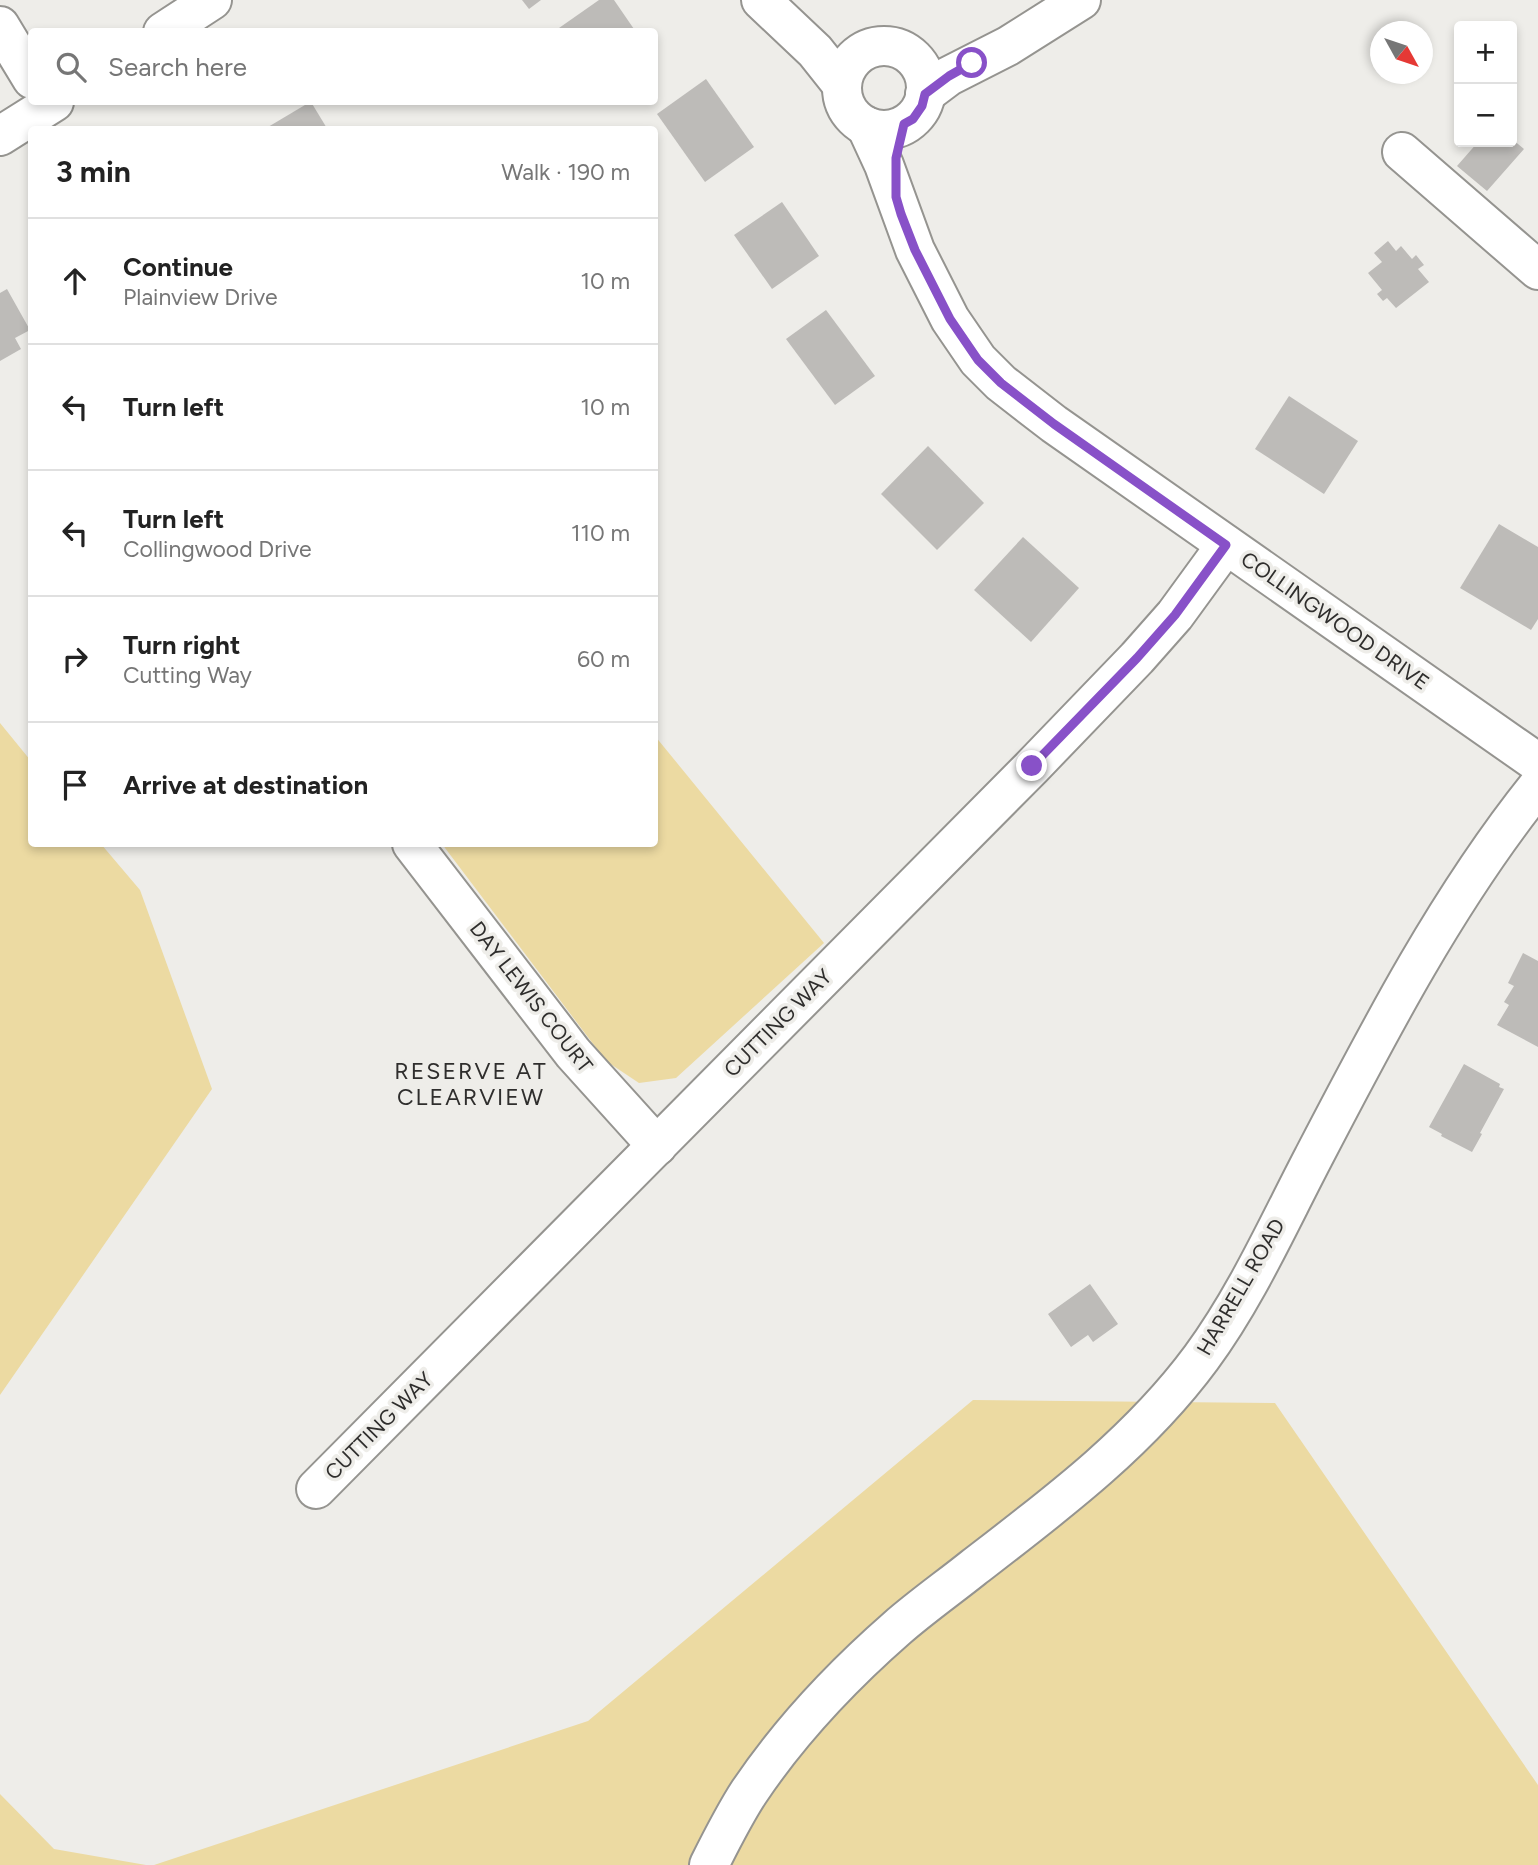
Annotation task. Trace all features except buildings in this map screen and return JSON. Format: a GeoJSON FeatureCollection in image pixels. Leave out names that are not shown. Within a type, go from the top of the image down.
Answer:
{"type":"FeatureCollection","features":[{"type":"Feature","properties":{"kind":"street"},"geometry":{"type":"LineString","coordinates":[[169,28],[212,0]]}},
{"type":"Feature","properties":{"kind":"street"},"geometry":{"type":"LineString","coordinates":[[761,0],[815,51],[842,85]]}},
{"type":"Feature","properties":{"kind":"street"},"geometry":{"type":"LineString","coordinates":[[914,109],[949,76],[1008,46],[1081,0]]}},
{"type":"Feature","properties":{"kind":"street"},"geometry":{"type":"LineString","coordinates":[[0,26],[28,71]]}},
{"type":"Feature","properties":{"kind":"street"},"geometry":{"type":"LineString","coordinates":[[793,31],[863,52]]}},
{"type":"Feature","properties":{"kind":"street"},"geometry":{"type":"LineString","coordinates":[[888,45],[904,50],[914,58],[924,75],[926,90],[899,128],[880,131],[862,124],[848,112],[841,93],[843,74],[853,58],[869,48],[888,45]]}},
{"type":"Feature","properties":{"kind":"street"},"geometry":{"type":"LineString","coordinates":[[914,58],[946,64],[972,63]]}},
{"type":"Feature","properties":{"kind":"street"},"geometry":{"type":"LineString","coordinates":[[0,136],[35,105]]}},
{"type":"Feature","properties":{"kind":"street","name":"COLLINGWOOD DRIVE"},"geometry":{"type":"LineString","coordinates":[[896,197],[896,158],[914,109]]}},
{"type":"Feature","properties":{"kind":"street","name":"COLLINGWOOD DRIVE"},"geometry":{"type":"LineString","coordinates":[[866,126],[884,165],[915,250],[950,319],[978,360],[1001,383],[1054,424],[1538,763]]}},
{"type":"Feature","properties":{"kind":"street"},"geometry":{"type":"LineString","coordinates":[[1402,152],[1538,270]]}},
{"type":"Feature","properties":{"kind":"street","name":"CUTTING WAY"},"geometry":{"type":"LineString","coordinates":[[316,1489],[1023,776],[1175,615],[1226,545]]}},
{"type":"Feature","properties":{"kind":"street","name":"HARRELL ROAD"},"geometry":{"type":"LineString","coordinates":[[709,1865],[748,1794],[791,1734],[836,1685],[899,1626],[1013,1538],[1117,1451],[1157,1412],[1202,1356],[1241,1295],[1410,978],[1471,879],[1538,786]]}},
{"type":"Feature","properties":{"kind":"street","name":"DAY LEWIS COURT"},"geometry":{"type":"LineString","coordinates":[[414,847],[573,1053],[657,1146]]}},
{"type":"Feature","properties":{"kind":"shaded area"},"geometry":{"type":"Polygon","coordinates":[[[0,723],[28,757],[28,847],[104,847],[140,890],[212,1089],[0,1395],[0,723]]]}},
{"type":"Feature","properties":{"kind":"shaded area"},"geometry":{"type":"Polygon","coordinates":[[[658,740],[824,943],[676,1078],[639,1083],[606,1061],[444,847],[658,847],[658,740]]]}},
{"type":"Feature","properties":{"kind":"shaded area"},"geometry":{"type":"Polygon","coordinates":[[[973,1400],[1275,1403],[1538,1785],[1538,1865],[154,1865],[588,1721],[973,1400]]]}},
{"type":"Feature","properties":{"kind":"shaded area"},"geometry":{"type":"Polygon","coordinates":[[[0,1794],[54,1849],[146,1865],[0,1865],[0,1794]]]}},
{"type":"Feature","properties":{"kind":"district","name":"RESERVE AT CLEARVIEW"},"geometry":{"type":"Point","coordinates":[471,1084]}},
{"type":"Feature","properties":{"kind":"route"},"geometry":{"type":"LineString","coordinates":[[972,63],[925,94],[922,106],[913,119],[904,124],[896,158],[896,197],[901,214],[915,250],[950,319],[978,360],[1001,383],[1054,424],[1226,545],[1175,615],[1032,766]]}}]}
